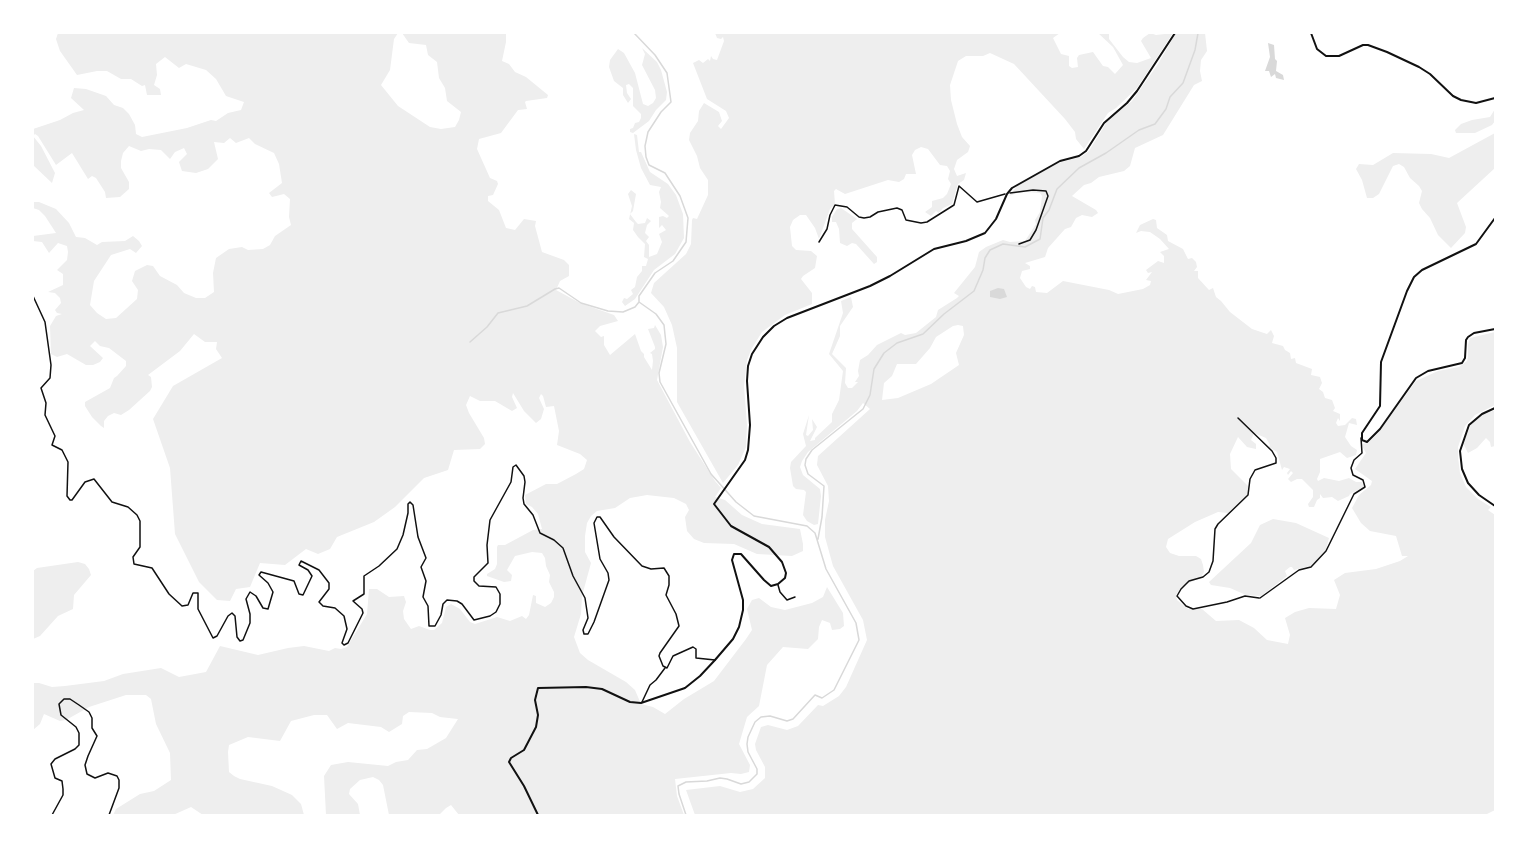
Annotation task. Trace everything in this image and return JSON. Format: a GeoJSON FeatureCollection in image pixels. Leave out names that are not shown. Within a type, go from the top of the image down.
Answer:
{"type":"FeatureCollection","features":[{"type":"Feature","properties":{"kind":"main road"},"geometry":{"type":"LineString","coordinates":[[538,815],[509,760],[524,750],[536,727],[538,715],[535,700],[538,688],[602,689],[630,702],[641,703],[668,696],[685,688],[700,676],[733,639],[743,610],[743,600],[732,560],[734,554],[741,554],[771,586],[783,581],[786,573],[782,562],[770,547],[730,526],[715,506],[714,501],[745,460],[750,445],[748,366],[755,348],[768,331],[780,321],[797,313],[890,276],[934,249],[980,235],[996,219],[1007,194],[1017,185],[1060,161],[1079,156],[1086,151],[1104,123],[1137,91],[1175,33]]}},
{"type":"Feature","properties":{"kind":"main road"},"geometry":{"type":"LineString","coordinates":[[1311,33],[1317,50],[1326,56],[1339,56],[1368,45],[1419,67],[1461,100],[1476,103],[1495,98]]}},
{"type":"Feature","properties":{"kind":"main road"},"geometry":{"type":"LineString","coordinates":[[1495,218],[1476,244],[1422,270],[1414,278],[1381,362],[1380,406],[1361,438],[1363,442],[1367,442],[1380,429],[1416,378],[1428,370],[1462,363],[1466,358],[1468,337],[1495,329]]}},
{"type":"Feature","properties":{"kind":"main road"},"geometry":{"type":"LineString","coordinates":[[1495,408],[1482,414],[1469,425],[1460,451],[1462,469],[1468,483],[1479,495],[1495,506]]}},
{"type":"Feature","properties":{"kind":"street"},"geometry":{"type":"LineString","coordinates":[[819,242],[827,229],[835,205],[847,207],[859,217],[864,218],[897,208],[902,210],[906,220],[921,223],[927,222],[954,205],[959,186],[976,202],[1017,191],[1046,191],[1048,196],[1030,240],[1019,244]]}},
{"type":"Feature","properties":{"kind":"street"},"geometry":{"type":"LineString","coordinates":[[33,296],[45,322],[51,365],[50,378],[41,388],[46,403],[45,415],[55,436],[52,445],[62,450],[68,462],[67,496],[72,500],[85,482],[94,479],[112,502],[128,507],[137,515],[140,521],[140,547],[133,557],[134,564],[152,568],[169,594],[182,606],[188,605],[193,593],[198,593],[198,609],[212,637],[217,636],[232,613],[235,616],[237,637],[240,641],[243,640],[250,623],[246,599],[250,592],[256,596],[263,608],[268,609],[273,592],[268,583],[259,575],[261,572],[294,581],[299,594],[303,595],[312,576],[308,570],[299,565],[301,561],[319,570],[329,583],[329,589],[319,602],[323,606],[335,608],[344,616],[347,629],[342,642],[346,644],[363,613],[353,601],[364,594],[363,576],[380,566],[397,549],[403,535],[410,502],[413,505],[418,537],[426,558],[421,567],[426,581],[423,597],[428,606],[429,626],[435,626],[441,615],[443,604],[447,600],[462,604],[474,620],[490,616],[496,612],[500,604],[500,594],[495,587],[479,586],[474,578],[488,563],[487,545],[490,520],[511,482],[513,467],[516,465],[524,476],[524,504],[533,515],[540,533],[563,548],[573,576],[585,598],[588,618],[583,630],[584,634],[588,634],[594,622],[609,580],[608,573],[600,559],[594,523],[597,517],[603,519],[614,537],[642,566],[651,569],[664,568],[667,571],[669,585],[666,595],[676,614],[679,626],[659,656],[665,668]]}},
{"type":"Feature","properties":{"kind":"street"},"geometry":{"type":"LineString","coordinates":[[1238,418],[1272,451],[1276,463],[1255,471],[1250,479],[1248,495],[1218,524],[1215,529],[1214,561],[1209,572],[1203,577],[1189,581],[1180,589],[1177,596],[1186,606],[1193,609],[1245,596],[1260,598],[1299,570],[1311,567],[1326,551],[1354,494],[1365,487],[1363,480],[1353,475],[1351,468],[1354,460],[1362,453],[1361,438]]}},
{"type":"Feature","properties":{"kind":"street"},"geometry":{"type":"LineString","coordinates":[[778,584],[780,592],[788,600],[795,597]]}},
{"type":"Feature","properties":{"kind":"street"},"geometry":{"type":"LineString","coordinates":[[641,703],[650,685],[656,681],[673,656],[693,647],[696,649],[696,658],[715,660]]}},
{"type":"Feature","properties":{"kind":"street"},"geometry":{"type":"LineString","coordinates":[[52,815],[63,795],[63,789],[62,781],[55,778],[51,764],[55,759],[79,745],[79,733],[76,727],[61,715],[59,704],[64,699],[70,699],[79,705],[89,712],[92,718],[92,728],[97,736],[85,765],[87,774],[95,778],[108,773],[117,776],[119,780],[119,788],[109,815]]}},
{"type":"Feature","properties":{"kind":"shaded area"},"geometry":{"type":"Polygon","coordinates":[[[58,33],[398,33],[394,39],[390,70],[381,85],[398,106],[430,127],[441,129],[455,127],[461,112],[447,101],[445,88],[439,78],[437,62],[428,55],[426,45],[409,43],[402,33],[506,33],[502,61],[548,95],[547,98],[526,101],[527,109],[518,110],[501,133],[479,139],[477,149],[490,178],[498,184],[493,195],[488,196],[488,201],[499,210],[506,228],[515,230],[524,219],[536,221],[535,226],[542,252],[564,260],[569,265],[569,276],[560,281],[556,290],[580,303],[614,315],[618,321],[600,326],[595,331],[601,337],[604,336],[604,345],[610,355],[635,334],[641,351],[652,370],[653,361],[650,353],[655,347],[648,329],[654,328],[655,325],[661,335],[663,347],[657,380],[690,442],[721,488],[715,497],[725,500],[742,515],[762,524],[800,529],[803,544],[803,551],[792,556],[757,554],[734,544],[704,543],[694,539],[687,531],[685,517],[689,510],[686,504],[674,498],[647,495],[630,498],[615,508],[597,511],[587,523],[585,536],[585,552],[591,563],[574,637],[580,653],[626,682],[635,690],[641,704],[653,707],[665,714],[684,699],[714,681],[752,630],[747,609],[752,600],[759,598],[771,607],[785,610],[812,603],[823,597],[827,587],[843,613],[844,626],[840,629],[832,630],[830,623],[822,620],[818,639],[808,649],[783,647],[767,665],[759,706],[747,717],[739,744],[750,765],[749,772],[675,779],[677,796],[684,815],[459,815],[451,805],[439,815],[389,815],[383,785],[373,777],[360,780],[350,789],[349,794],[358,804],[360,815],[326,815],[324,776],[331,765],[348,762],[388,766],[408,760],[417,750],[427,749],[446,738],[458,719],[440,717],[432,713],[409,712],[403,716],[402,724],[389,732],[381,727],[348,723],[337,729],[327,715],[314,715],[291,721],[280,741],[248,737],[229,745],[228,752],[229,772],[240,779],[272,786],[292,795],[301,804],[304,815],[203,815],[191,807],[173,815],[113,815],[116,809],[140,794],[154,791],[171,780],[170,753],[156,724],[151,699],[146,695],[126,695],[89,707],[60,721],[44,714],[40,724],[33,730],[33,683],[52,687],[65,686],[104,681],[123,674],[161,668],[179,677],[206,672],[220,646],[258,655],[304,646],[329,651],[335,648],[341,649],[347,647],[367,614],[369,589],[377,589],[389,597],[404,596],[406,602],[403,611],[404,619],[411,629],[419,626],[434,630],[442,623],[446,607],[451,604],[460,609],[470,622],[475,624],[497,617],[510,621],[522,616],[526,619],[533,595],[536,596],[536,603],[545,607],[554,597],[545,558],[542,553],[532,552],[515,556],[507,570],[512,575],[511,581],[504,582],[487,576],[497,564],[497,547],[533,530],[542,529],[538,514],[526,504],[525,495],[546,484],[557,484],[576,474],[584,469],[587,460],[580,454],[557,445],[559,431],[554,406],[546,407],[541,394],[539,398],[544,409],[541,419],[536,423],[524,411],[513,393],[512,397],[517,408],[512,411],[495,401],[480,401],[470,396],[466,405],[484,438],[485,444],[480,449],[454,450],[448,470],[424,478],[395,507],[374,522],[337,537],[330,549],[318,554],[306,549],[285,565],[260,563],[250,587],[236,589],[230,601],[217,600],[199,582],[175,534],[170,468],[153,419],[173,386],[222,358],[216,349],[217,342],[205,342],[194,334],[180,351],[148,375],[151,377],[150,391],[121,415],[114,413],[108,416],[104,421],[104,428],[101,426],[92,417],[85,402],[110,388],[114,378],[126,366],[126,361],[95,341],[90,346],[103,358],[93,365],[86,365],[67,354],[57,357],[51,354],[50,326],[56,316],[62,314],[55,310],[61,303],[60,298],[55,293],[48,292],[63,285],[63,274],[57,270],[67,260],[68,252],[67,246],[58,243],[49,253],[42,242],[33,241],[33,236],[56,233],[45,216],[33,208],[33,202],[56,209],[69,223],[76,237],[85,238],[97,245],[102,242],[125,241],[133,236],[139,241],[142,246],[136,253],[130,249],[111,255],[94,281],[90,305],[106,319],[116,318],[137,299],[138,290],[132,281],[135,271],[147,265],[153,266],[160,276],[177,285],[184,293],[196,298],[205,298],[214,292],[213,273],[216,258],[229,249],[242,247],[248,250],[263,249],[270,245],[275,236],[291,225],[290,199],[284,194],[272,197],[269,193],[282,183],[279,164],[274,153],[255,144],[249,138],[236,143],[230,138],[224,143],[214,142],[218,159],[208,169],[196,173],[182,171],[179,162],[187,154],[184,148],[175,152],[170,159],[161,150],[141,151],[129,146],[123,153],[121,168],[129,182],[129,189],[120,197],[106,198],[96,178],[92,176],[88,179],[72,153],[56,165],[38,136],[35,134],[33,136],[33,129],[84,110],[71,98],[74,88],[86,89],[106,96],[114,105],[123,108],[135,125],[136,134],[142,137],[187,128],[211,120],[216,121],[228,113],[241,110],[244,102],[226,96],[216,79],[206,70],[186,64],[179,68],[165,57],[156,64],[157,75],[154,85],[160,89],[161,95],[147,95],[145,85],[142,86],[131,79],[121,79],[107,71],[77,75],[60,51],[56,39],[58,33]]]}},
{"type":"Feature","properties":{"kind":"shaded area"},"geometry":{"type":"Polygon","coordinates":[[[715,33],[1060,33],[1053,38],[1061,54],[1069,56],[1069,66],[1078,67],[1079,55],[1093,52],[1103,66],[1108,67],[1115,74],[1123,65],[1113,47],[1098,33],[1109,33],[1109,39],[1123,57],[1129,62],[1137,63],[1151,58],[1141,41],[1143,38],[1150,33],[1156,35],[1173,33],[1137,88],[1108,113],[1084,149],[1065,119],[1014,64],[990,53],[983,56],[966,56],[958,61],[950,85],[957,124],[962,137],[970,146],[968,152],[957,160],[954,169],[957,176],[966,173],[964,180],[958,184],[952,204],[943,208],[939,213],[936,211],[931,216],[925,212],[932,207],[932,201],[943,198],[947,194],[951,184],[948,179],[950,171],[947,166],[940,165],[928,149],[921,147],[912,155],[916,174],[906,174],[899,182],[888,180],[845,194],[836,189],[834,191],[835,204],[830,209],[819,239],[806,215],[800,215],[793,220],[790,227],[792,246],[796,250],[811,251],[817,256],[815,268],[801,279],[812,293],[812,304],[785,315],[762,332],[752,348],[747,360],[744,386],[746,447],[738,465],[723,483],[677,402],[677,348],[672,325],[664,307],[651,293],[654,283],[686,254],[691,244],[692,220],[697,219],[708,195],[708,180],[700,168],[689,140],[690,133],[698,121],[699,111],[704,103],[719,112],[722,121],[718,126],[721,129],[729,118],[726,111],[707,99],[693,63],[699,60],[703,63],[708,59],[710,61],[711,56],[717,60],[724,41],[723,37],[717,38],[715,33]]]}},
{"type":"Feature","properties":{"kind":"shaded area"},"geometry":{"type":"Polygon","coordinates":[[[1176,33],[1205,33],[1207,51],[1201,60],[1202,81],[1194,85],[1163,135],[1135,148],[1130,166],[1124,171],[1099,177],[1084,185],[1072,196],[1098,213],[1092,217],[1082,215],[1076,218],[1071,227],[1065,229],[1048,248],[1045,257],[1025,263],[1030,266],[1030,269],[1022,271],[1020,278],[1026,287],[1030,289],[1032,286],[1035,287],[1036,292],[1047,293],[1063,281],[1109,290],[1118,294],[1143,289],[1150,285],[1151,281],[1146,280],[1152,272],[1148,273],[1146,270],[1158,261],[1164,263],[1164,256],[1160,252],[1169,249],[1150,232],[1136,233],[1140,225],[1153,219],[1156,220],[1157,228],[1167,235],[1168,241],[1183,249],[1188,259],[1192,258],[1196,262],[1197,267],[1194,271],[1198,271],[1198,278],[1209,290],[1213,288],[1216,297],[1230,312],[1252,329],[1267,334],[1271,330],[1274,336],[1272,343],[1283,346],[1290,353],[1291,359],[1295,358],[1296,363],[1312,369],[1311,375],[1320,377],[1322,383],[1319,389],[1325,398],[1332,400],[1335,408],[1333,411],[1340,414],[1340,421],[1338,418],[1336,423],[1338,426],[1345,425],[1352,418],[1356,419],[1357,425],[1349,423],[1345,437],[1357,450],[1356,455],[1347,458],[1340,452],[1320,459],[1320,472],[1317,479],[1318,481],[1324,478],[1339,481],[1349,478],[1362,482],[1364,487],[1338,501],[1332,497],[1323,498],[1320,494],[1314,507],[1309,507],[1313,490],[1302,479],[1291,482],[1288,479],[1293,473],[1291,471],[1288,475],[1290,469],[1284,467],[1282,470],[1277,452],[1269,447],[1266,438],[1254,433],[1251,440],[1256,444],[1256,449],[1247,447],[1238,437],[1230,454],[1231,469],[1249,487],[1248,494],[1228,513],[1218,512],[1195,522],[1168,539],[1166,547],[1170,553],[1179,556],[1196,556],[1201,559],[1203,565],[1204,572],[1201,577],[1181,587],[1176,595],[1177,600],[1188,609],[1202,609],[1216,621],[1239,620],[1254,628],[1267,640],[1288,644],[1290,635],[1285,618],[1309,608],[1336,609],[1340,595],[1334,580],[1345,573],[1376,569],[1408,556],[1402,556],[1396,536],[1370,531],[1361,523],[1352,508],[1359,495],[1371,485],[1372,481],[1355,469],[1366,453],[1361,444],[1368,443],[1378,433],[1416,381],[1438,371],[1459,367],[1467,361],[1470,338],[1495,332],[1495,405],[1475,415],[1465,426],[1458,447],[1458,457],[1460,473],[1466,487],[1478,499],[1491,507],[1488,510],[1495,515],[1495,810],[1485,815],[695,815],[686,790],[720,786],[740,792],[753,789],[765,778],[765,767],[755,744],[761,727],[768,725],[787,730],[798,726],[818,705],[823,706],[839,696],[846,687],[867,640],[863,620],[833,566],[825,537],[825,520],[829,501],[828,486],[817,465],[818,456],[870,409],[863,403],[857,411],[808,452],[802,461],[800,467],[803,475],[820,489],[818,524],[814,525],[807,521],[803,515],[806,492],[793,486],[790,468],[791,462],[806,446],[803,434],[809,415],[806,435],[808,436],[813,430],[812,419],[817,427],[810,441],[815,440],[832,422],[832,414],[839,400],[843,371],[829,354],[843,313],[841,301],[851,297],[853,307],[840,326],[840,336],[832,354],[846,368],[845,383],[848,388],[852,388],[858,382],[855,382],[859,376],[860,360],[877,345],[901,333],[905,335],[916,333],[936,317],[938,310],[959,296],[954,293],[975,267],[979,252],[1003,240],[1025,241],[1036,224],[1035,220],[1040,212],[1042,196],[1040,193],[1027,192],[1009,196],[1018,185],[1058,163],[1081,157],[1089,151],[1108,120],[1132,101],[1176,33]],[[953,326],[936,337],[916,364],[897,364],[892,376],[884,383],[882,400],[898,398],[931,384],[959,365],[956,353],[964,335],[963,326],[953,326]]]}},
{"type":"Feature","properties":{"kind":"shaded area"},"geometry":{"type":"Polygon","coordinates":[[[1268,43],[1274,45],[1276,71],[1283,75],[1284,80],[1276,78],[1275,74],[1271,77],[1269,71],[1265,71],[1270,57],[1268,43]]]}},
{"type":"Feature","properties":{"kind":"shaded area"},"geometry":{"type":"Polygon","coordinates":[[[642,48],[657,62],[667,92],[666,100],[649,121],[633,133],[630,129],[639,122],[641,114],[633,106],[633,88],[629,84],[626,85],[631,99],[628,103],[623,95],[623,88],[614,81],[609,67],[610,60],[618,49],[624,53],[635,73],[643,104],[648,106],[656,98],[655,90],[642,65],[645,54],[642,48]]]}},
{"type":"Feature","properties":{"kind":"shaded area"},"geometry":{"type":"Polygon","coordinates":[[[1495,109],[1495,121],[1492,125],[1475,133],[1456,133],[1455,130],[1461,124],[1490,117],[1495,109]]]}},
{"type":"Feature","properties":{"kind":"shaded area"},"geometry":{"type":"Polygon","coordinates":[[[1495,133],[1495,168],[1457,203],[1466,227],[1465,233],[1451,248],[1438,235],[1430,218],[1422,209],[1419,203],[1422,191],[1404,167],[1399,164],[1393,166],[1379,194],[1373,198],[1367,198],[1356,169],[1359,164],[1373,165],[1393,153],[1431,154],[1449,158],[1495,133]]]}},
{"type":"Feature","properties":{"kind":"shaded area"},"geometry":{"type":"Polygon","coordinates":[[[634,134],[637,135],[639,152],[650,172],[668,184],[676,195],[683,214],[684,238],[675,254],[654,270],[635,299],[625,306],[622,302],[624,298],[627,299],[633,294],[631,290],[635,287],[642,266],[646,266],[648,259],[644,257],[645,244],[633,230],[634,223],[629,219],[630,214],[638,224],[645,223],[647,218],[651,221],[645,233],[649,237],[646,241],[649,245],[649,257],[657,254],[662,242],[659,234],[666,230],[662,225],[659,228],[659,217],[669,216],[660,208],[661,187],[650,185],[641,168],[634,134]]]}},
{"type":"Feature","properties":{"kind":"shaded area"},"geometry":{"type":"Polygon","coordinates":[[[33,136],[55,173],[52,183],[33,165],[33,136]]]}},
{"type":"Feature","properties":{"kind":"shaded area"},"geometry":{"type":"Polygon","coordinates":[[[631,190],[636,194],[633,211],[630,214],[632,206],[628,194],[631,190]]]}},
{"type":"Feature","properties":{"kind":"shaded area"},"geometry":{"type":"Polygon","coordinates":[[[841,208],[857,219],[852,223],[852,229],[877,257],[877,262],[874,264],[856,244],[852,243],[847,246],[840,243],[839,229],[836,222],[832,222],[832,217],[837,209],[841,208]]]}},
{"type":"Feature","properties":{"kind":"shaded area"},"geometry":{"type":"Polygon","coordinates":[[[998,288],[1004,289],[1007,297],[1000,299],[990,297],[990,291],[998,288]]]}},
{"type":"Feature","properties":{"kind":"shaded area"},"geometry":{"type":"Polygon","coordinates":[[[1495,410],[1495,446],[1491,447],[1486,438],[1477,448],[1468,453],[1463,443],[1471,425],[1480,416],[1495,410]]]}},
{"type":"Feature","properties":{"kind":"shaded area"},"geometry":{"type":"Polygon","coordinates":[[[1273,519],[1296,523],[1329,538],[1326,549],[1311,566],[1294,570],[1290,567],[1285,571],[1287,576],[1261,596],[1246,595],[1230,588],[1211,585],[1209,582],[1251,543],[1260,525],[1273,519]]]}},
{"type":"Feature","properties":{"kind":"shaded area"},"geometry":{"type":"Polygon","coordinates":[[[78,562],[85,564],[91,575],[74,595],[73,609],[58,616],[40,636],[33,639],[33,571],[37,568],[78,562]]]}},
{"type":"Feature","properties":{"kind":"waterway"},"geometry":{"type":"LineString","coordinates":[[470,342],[487,327],[498,313],[527,306],[559,288],[581,303],[608,311],[623,312],[635,307],[639,302],[639,296],[655,273],[673,261],[686,242],[688,218],[680,196],[665,173],[649,165],[646,157],[645,146],[648,132],[661,112],[671,102],[667,73],[655,55],[634,33]]}},
{"type":"Feature","properties":{"kind":"waterway"},"geometry":{"type":"LineString","coordinates":[[818,539],[824,486],[808,474],[806,459],[812,450],[863,409],[870,395],[874,369],[884,353],[897,343],[923,334],[974,291],[990,250],[1003,244],[1025,247],[1040,239],[1043,218],[1049,210],[1057,189],[1079,168],[1139,130],[1155,124],[1166,109],[1170,97],[1183,83],[1195,50],[1198,33]]}},
{"type":"Feature","properties":{"kind":"waterway"},"geometry":{"type":"LineString","coordinates":[[639,302],[656,314],[664,325],[666,344],[659,373],[660,382],[711,474],[736,502],[754,516],[807,526],[815,533],[826,569],[856,623],[859,640],[834,690],[822,698],[815,695],[793,719],[787,721],[770,716],[761,717],[755,722],[747,744],[757,774],[749,782],[741,784],[720,778],[686,782],[678,786],[686,815]]}}]}
